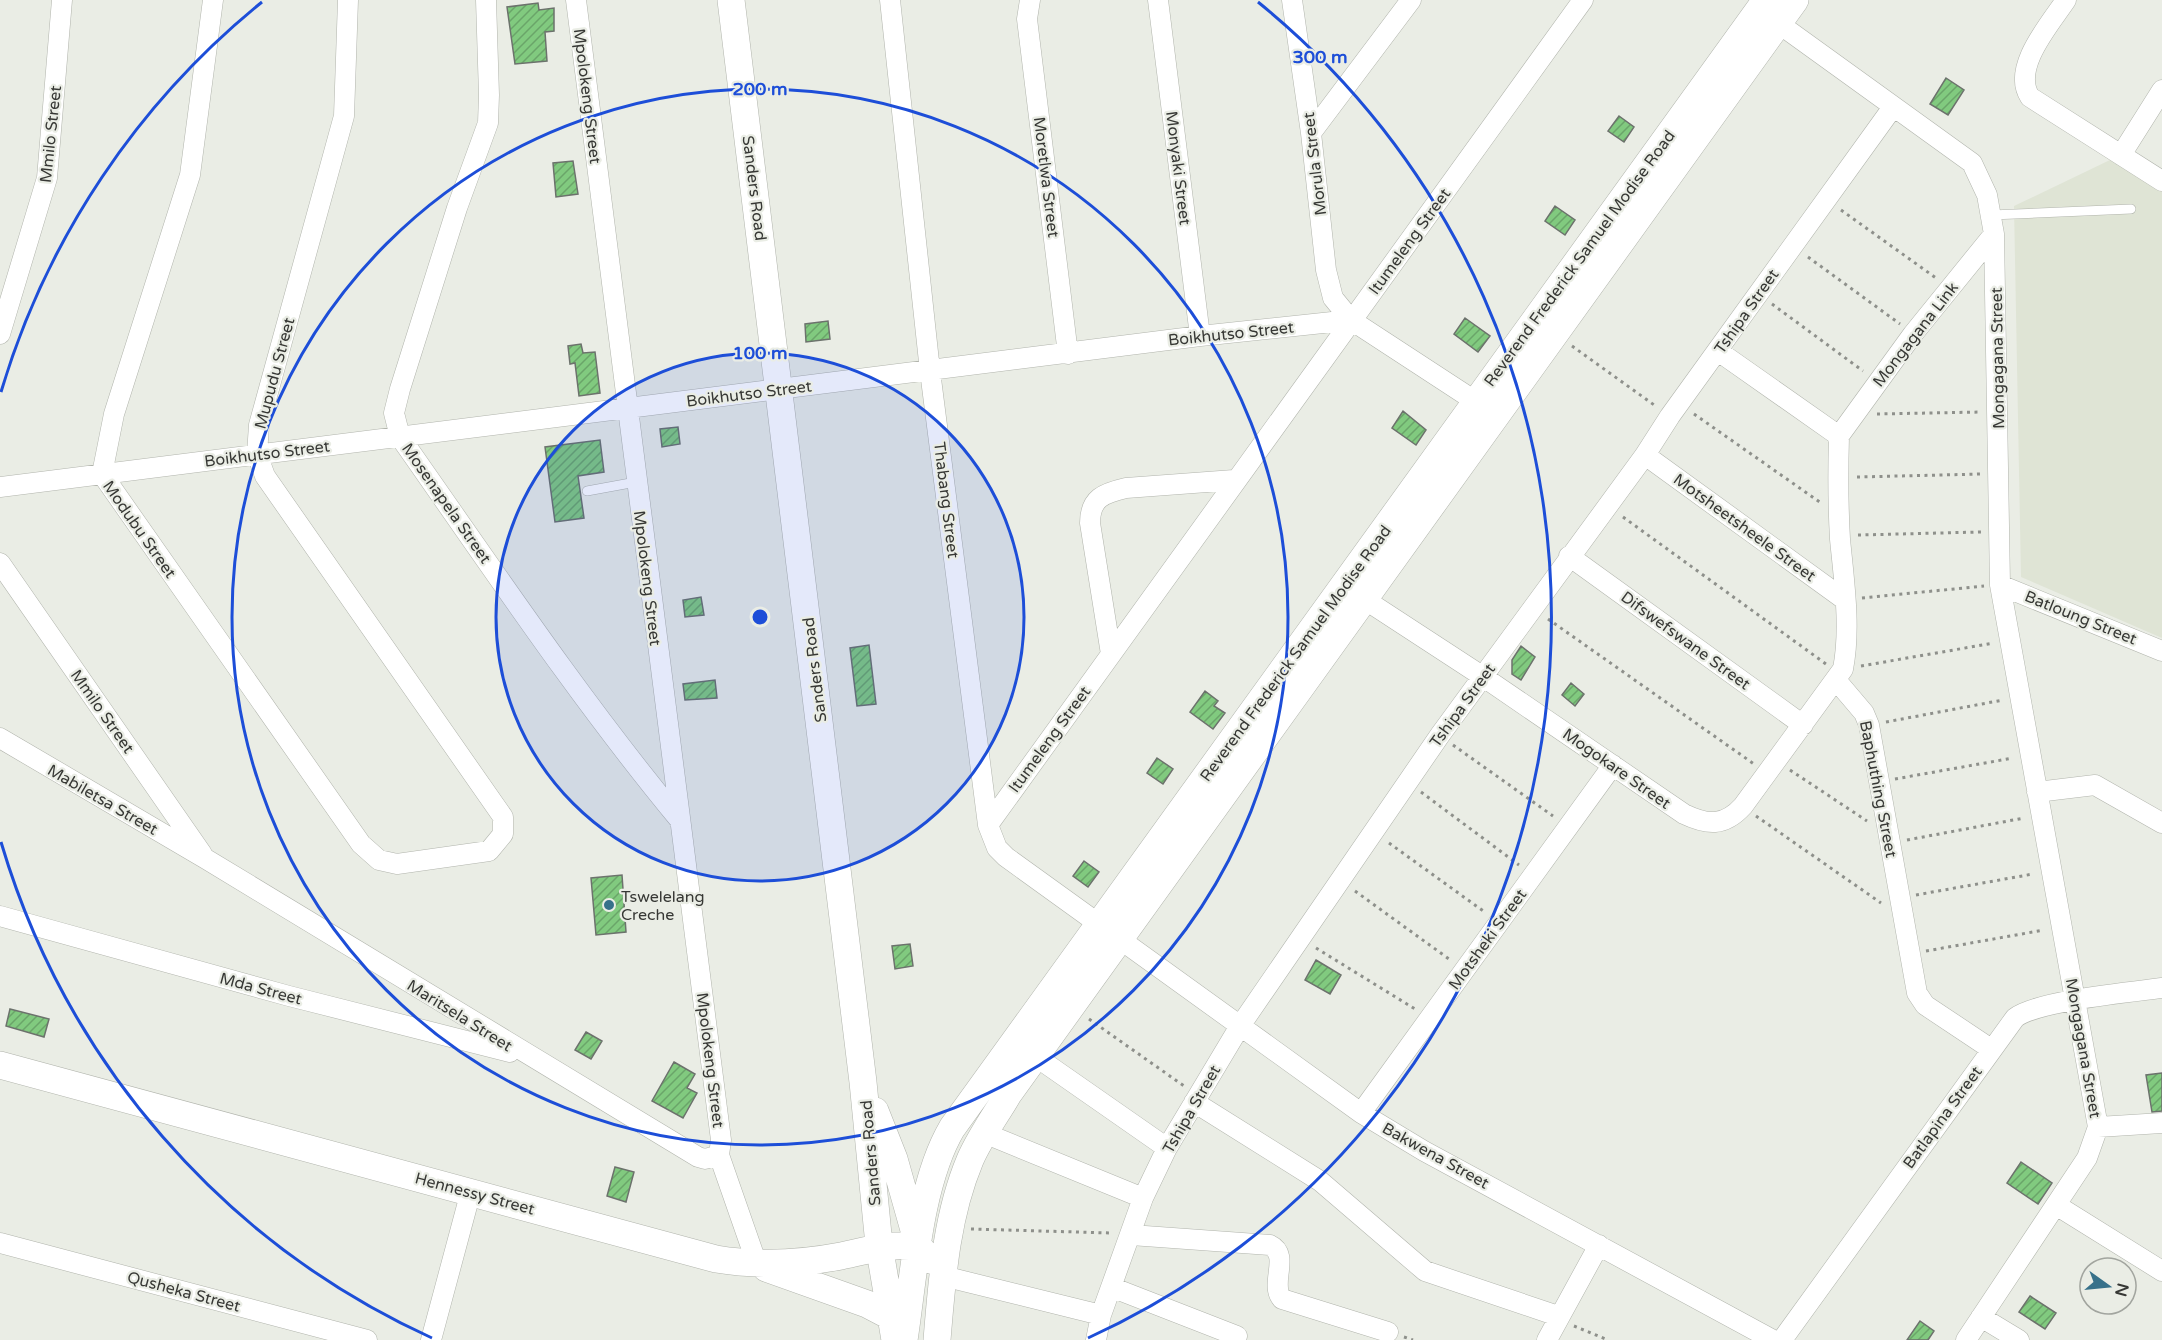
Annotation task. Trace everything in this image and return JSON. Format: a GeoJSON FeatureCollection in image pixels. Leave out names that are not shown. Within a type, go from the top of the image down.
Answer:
{"type":"FeatureCollection","features":[{"type":"Feature","properties":{"kind":"main road","name":"Sanders Road"},"geometry":{"type":"LineString","coordinates":[[732,0],[863,1082],[879,1245],[893,1328]]}},
{"type":"Feature","properties":{"kind":"main road","name":"Reverend Frederick Samuel Modise Road"},"geometry":{"type":"LineString","coordinates":[[937,1340],[943,1276],[951,1229],[959,1189],[970,1159],[984,1133],[1070,1006],[1108,932],[1475,401],[1772,12],[1795,0]]}},
{"type":"Feature","properties":{"kind":"main road","name":"Reverend Frederick Samuel Modise Road"},"geometry":{"type":"LineString","coordinates":[[904,1340],[926,1195],[942,1147],[969,1103],[1108,932],[1364,599],[1555,334],[1772,12]]}},
{"type":"Feature","properties":{"kind":"main road","name":"Hennessy Street"},"geometry":{"type":"LineString","coordinates":[[0,1065],[717,1259],[757,1264],[842,1255],[879,1245],[897,1244],[919,1247]]}},
{"type":"Feature","properties":{"kind":"main road"},"geometry":{"type":"LineString","coordinates":[[863,1082],[887,1141],[919,1247],[943,1276]]}},
{"type":"Feature","properties":{"kind":"main road"},"geometry":{"type":"LineString","coordinates":[[887,1141],[904,1152],[911,1153],[942,1147]]}},
{"type":"Feature","properties":{"kind":"main road"},"geometry":{"type":"LineString","coordinates":[[757,1264],[867,1304],[893,1328]]}},
{"type":"Feature","properties":{"kind":"street","name":"Mmilo Street"},"geometry":{"type":"LineString","coordinates":[[0,334],[47,178],[62,0]]}},
{"type":"Feature","properties":{"kind":"street","name":"Modubu Street"},"geometry":{"type":"LineString","coordinates":[[213,0],[190,175],[114,414],[102,474],[369,853],[379,860],[397,864],[489,852]]}},
{"type":"Feature","properties":{"kind":"street","name":"Mupudu Street"},"geometry":{"type":"LineString","coordinates":[[348,0],[344,116],[259,424],[257,454],[265,476],[503,818],[503,834],[489,852]]}},
{"type":"Feature","properties":{"kind":"street","name":"Mosenapela Street"},"geometry":{"type":"LineString","coordinates":[[486,0],[488,123],[457,208],[393,413],[400,437],[630,759],[678,818]]}},
{"type":"Feature","properties":{"kind":"street","name":"Mpolokeng Street"},"geometry":{"type":"LineString","coordinates":[[576,0],[678,818],[721,1140],[719,1155],[757,1264]]}},
{"type":"Feature","properties":{"kind":"street","name":"Thabang Street"},"geometry":{"type":"LineString","coordinates":[[890,0],[930,371],[988,825],[997,848],[1006,857],[1108,932]]}},
{"type":"Feature","properties":{"kind":"street","name":"Moretlwa Street"},"geometry":{"type":"LineString","coordinates":[[1030,0],[1027,19],[1068,354]]}},
{"type":"Feature","properties":{"kind":"street","name":"Monyaki Street"},"geometry":{"type":"LineString","coordinates":[[1158,0],[1200,336]]}},
{"type":"Feature","properties":{"kind":"street","name":"Morula Street"},"geometry":{"type":"LineString","coordinates":[[1292,0],[1311,133],[1329,290],[1351,320]]}},
{"type":"Feature","properties":{"kind":"street"},"geometry":{"type":"LineString","coordinates":[[1311,133],[1411,0]]}},
{"type":"Feature","properties":{"kind":"street","name":"Itumeleng Street"},"geometry":{"type":"LineString","coordinates":[[988,825],[1234,480],[1582,0]]}},
{"type":"Feature","properties":{"kind":"street"},"geometry":{"type":"LineString","coordinates":[[2066,0],[2026,64],[2024,86],[2030,97],[2162,181]]}},
{"type":"Feature","properties":{"kind":"street","name":"Mongagana Street"},"geometry":{"type":"LineString","coordinates":[[1772,12],[1893,107],[1971,163],[1981,178],[1993,224],[2000,585],[2029,756],[2098,1126],[2087,1158],[1966,1340]]}},
{"type":"Feature","properties":{"kind":"street"},"geometry":{"type":"LineString","coordinates":[[2121,155],[2162,90]]}},
{"type":"Feature","properties":{"kind":"street","name":"Tshipa Street"},"geometry":{"type":"LineString","coordinates":[[1096,1340],[1101,1315],[1132,1234],[1143,1198],[1167,1148],[1240,1026],[1440,735],[1606,505],[1645,455],[1792,245],[1893,107]]}},
{"type":"Feature","properties":{"kind":"street","name":"Mongagana Link"},"geometry":{"type":"LineString","coordinates":[[1839,436],[1913,334],[1951,289],[1993,224]]}},
{"type":"Feature","properties":{"kind":"street","name":"Boikhutso Street"},"geometry":{"type":"LineString","coordinates":[[0,487],[1200,336],[1351,320]]}},
{"type":"Feature","properties":{"kind":"street"},"geometry":{"type":"LineString","coordinates":[[1351,320],[1475,401]]}},
{"type":"Feature","properties":{"kind":"street"},"geometry":{"type":"LineString","coordinates":[[1718,351],[1839,436],[1838,478],[1846,656],[1840,675]]}},
{"type":"Feature","properties":{"kind":"street","name":"Motsheetsheele Street"},"geometry":{"type":"LineString","coordinates":[[1645,455],[1845,600]]}},
{"type":"Feature","properties":{"kind":"street"},"geometry":{"type":"LineString","coordinates":[[1110,654],[1090,523],[1096,499],[1126,488],[1234,480]]}},
{"type":"Feature","properties":{"kind":"street","name":"Difswefswane Street"},"geometry":{"type":"LineString","coordinates":[[1569,556],[1803,725]]}},
{"type":"Feature","properties":{"kind":"street","name":"Mmilo Street"},"geometry":{"type":"LineString","coordinates":[[0,563],[206,859]]}},
{"type":"Feature","properties":{"kind":"street","name":"Batloung Street"},"geometry":{"type":"LineString","coordinates":[[2000,585],[2162,651]]}},
{"type":"Feature","properties":{"kind":"street","name":"Mogokare Street"},"geometry":{"type":"LineString","coordinates":[[1364,599],[1482,676],[1684,814],[1709,824],[1733,817],[1743,806],[1840,675]]}},
{"type":"Feature","properties":{"kind":"street","name":"Baphuthing Street"},"geometry":{"type":"LineString","coordinates":[[1840,675],[1869,725],[1917,993],[1925,1005],[1991,1049]]}},
{"type":"Feature","properties":{"kind":"street","name":"Mabiletsa Street"},"geometry":{"type":"LineString","coordinates":[[0,738],[206,859]]}},
{"type":"Feature","properties":{"kind":"street","name":"Motsheki Street"},"geometry":{"type":"LineString","coordinates":[[1361,1113],[1613,765]]}},
{"type":"Feature","properties":{"kind":"street"},"geometry":{"type":"LineString","coordinates":[[2037,792],[2095,785],[2162,824]]}},
{"type":"Feature","properties":{"kind":"street","name":"Maritsela Street"},"geometry":{"type":"LineString","coordinates":[[206,859],[524,1054],[698,1157],[705,1159],[719,1155]]}},
{"type":"Feature","properties":{"kind":"street","name":"Mda Street"},"geometry":{"type":"LineString","coordinates":[[0,916],[300,999],[524,1054]]}},
{"type":"Feature","properties":{"kind":"street","name":"Bakwena Street"},"geometry":{"type":"LineString","coordinates":[[1108,932],[1361,1113],[1773,1340]]}},
{"type":"Feature","properties":{"kind":"street","name":"Batlapina Street"},"geometry":{"type":"LineString","coordinates":[[1782,1340],[1991,1049],[2018,1016],[2075,1000],[2162,988]]}},
{"type":"Feature","properties":{"kind":"street"},"geometry":{"type":"LineString","coordinates":[[1035,1056],[1167,1148]]}},
{"type":"Feature","properties":{"kind":"street"},"geometry":{"type":"LineString","coordinates":[[1196,1099],[1320,1181],[1425,1272],[1557,1317]]}},
{"type":"Feature","properties":{"kind":"street"},"geometry":{"type":"LineString","coordinates":[[2098,1126],[2162,1123]]}},
{"type":"Feature","properties":{"kind":"street"},"geometry":{"type":"LineString","coordinates":[[984,1133],[1143,1198]]}},
{"type":"Feature","properties":{"kind":"street"},"geometry":{"type":"LineString","coordinates":[[431,1340],[471,1191]]}},
{"type":"Feature","properties":{"kind":"street"},"geometry":{"type":"LineString","coordinates":[[2056,1205],[2162,1271]]}},
{"type":"Feature","properties":{"kind":"street"},"geometry":{"type":"LineString","coordinates":[[1132,1234],[1270,1245],[1276,1248],[1280,1256],[1277,1288],[1282,1299],[1388,1332]]}},
{"type":"Feature","properties":{"kind":"street","name":"Qusheka Street"},"geometry":{"type":"LineString","coordinates":[[0,1243],[367,1340]]}},
{"type":"Feature","properties":{"kind":"street"},"geometry":{"type":"LineString","coordinates":[[1547,1340],[1557,1317],[1599,1245]]}},
{"type":"Feature","properties":{"kind":"street"},"geometry":{"type":"LineString","coordinates":[[943,1276],[1101,1315]]}},
{"type":"Feature","properties":{"kind":"street"},"geometry":{"type":"LineString","coordinates":[[1111,1287],[1237,1336]]}},
{"type":"Feature","properties":{"kind":"street"},"geometry":{"type":"LineString","coordinates":[[1981,1317],[2019,1340]]}},
{"type":"Feature","properties":{"kind":"lane"},"geometry":{"type":"LineString","coordinates":[[1993,224],[2131,209]]}},
{"type":"Feature","properties":{"kind":"lane"},"geometry":{"type":"LineString","coordinates":[[587,491],[636,482]]}},
{"type":"Feature","properties":{"kind":"path"},"geometry":{"type":"LineString","coordinates":[[1827,200],[1951,289]]}},
{"type":"Feature","properties":{"kind":"path"},"geometry":{"type":"LineString","coordinates":[[1792,245],[1913,334]]}},
{"type":"Feature","properties":{"kind":"path"},"geometry":{"type":"LineString","coordinates":[[1758,295],[1878,381]]}},
{"type":"Feature","properties":{"kind":"path"},"geometry":{"type":"LineString","coordinates":[[1555,334],[1675,410],[1840,526],[1998,532]]}},
{"type":"Feature","properties":{"kind":"path"},"geometry":{"type":"LineString","coordinates":[[1854,414],[1998,412]]}},
{"type":"Feature","properties":{"kind":"path"},"geometry":{"type":"LineString","coordinates":[[1838,478],[1999,474]]}},
{"type":"Feature","properties":{"kind":"path"},"geometry":{"type":"LineString","coordinates":[[1606,505],[1840,675],[2010,640]]}},
{"type":"Feature","properties":{"kind":"path"},"geometry":{"type":"LineString","coordinates":[[1845,600],[2000,585]]}},
{"type":"Feature","properties":{"kind":"path"},"geometry":{"type":"LineString","coordinates":[[1532,608],[1771,767],[1890,840],[2041,814]]}},
{"type":"Feature","properties":{"kind":"path"},"geometry":{"type":"LineString","coordinates":[[1869,725],[2019,697]]}},
{"type":"Feature","properties":{"kind":"path"},"geometry":{"type":"LineString","coordinates":[[1440,735],[1569,826]]}},
{"type":"Feature","properties":{"kind":"path"},"geometry":{"type":"LineString","coordinates":[[1880,782],[2029,756]]}},
{"type":"Feature","properties":{"kind":"path"},"geometry":{"type":"LineString","coordinates":[[1408,782],[1533,875]]}},
{"type":"Feature","properties":{"kind":"path"},"geometry":{"type":"LineString","coordinates":[[1743,806],[1902,918]]}},
{"type":"Feature","properties":{"kind":"path"},"geometry":{"type":"LineString","coordinates":[[1372,832],[1500,923]]}},
{"type":"Feature","properties":{"kind":"path"},"geometry":{"type":"LineString","coordinates":[[1899,898],[2051,870]]}},
{"type":"Feature","properties":{"kind":"path"},"geometry":{"type":"LineString","coordinates":[[1339,879],[1465,970]]}},
{"type":"Feature","properties":{"kind":"path"},"geometry":{"type":"LineString","coordinates":[[1910,954],[2061,927]]}},
{"type":"Feature","properties":{"kind":"path"},"geometry":{"type":"LineString","coordinates":[[1299,938],[1430,1018]]}},
{"type":"Feature","properties":{"kind":"path"},"geometry":{"type":"LineString","coordinates":[[1070,1006],[1196,1099]]}},
{"type":"Feature","properties":{"kind":"path"},"geometry":{"type":"LineString","coordinates":[[951,1229],[1132,1234]]}},
{"type":"Feature","properties":{"kind":"path"},"geometry":{"type":"LineString","coordinates":[[1557,1317],[1608,1340]]}},
{"type":"Feature","properties":{"kind":"shaded area"},"geometry":{"type":"Polygon","coordinates":[[[2110,160],[2162,192],[2162,638],[2021,577],[2014,206],[2110,160]]]}},
{"type":"Feature","properties":{"kind":"building"},"geometry":{"type":"Polygon","coordinates":[[[538,3],[539,10],[554,8],[554,31],[545,32],[547,61],[515,64],[507,7],[538,3]]]}},
{"type":"Feature","properties":{"kind":"building"},"geometry":{"type":"Polygon","coordinates":[[[1946,78],[1964,90],[1948,115],[1930,104],[1946,78]]]}},
{"type":"Feature","properties":{"kind":"building"},"geometry":{"type":"Polygon","coordinates":[[[1619,116],[1634,127],[1624,142],[1608,131],[1619,116]]]}},
{"type":"Feature","properties":{"kind":"building"},"geometry":{"type":"Polygon","coordinates":[[[573,161],[578,194],[556,197],[553,163],[573,161]]]}},
{"type":"Feature","properties":{"kind":"building"},"geometry":{"type":"Polygon","coordinates":[[[1555,206],[1575,220],[1565,235],[1545,221],[1555,206]]]}},
{"type":"Feature","properties":{"kind":"building"},"geometry":{"type":"Polygon","coordinates":[[[1465,318],[1490,336],[1478,352],[1454,334],[1465,318]]]}},
{"type":"Feature","properties":{"kind":"building"},"geometry":{"type":"Polygon","coordinates":[[[828,321],[830,339],[806,342],[805,324],[828,321]]]}},
{"type":"Feature","properties":{"kind":"building"},"geometry":{"type":"Polygon","coordinates":[[[581,344],[583,353],[595,352],[600,393],[579,396],[575,363],[570,364],[568,346],[581,344]]]}},
{"type":"Feature","properties":{"kind":"building"},"geometry":{"type":"Polygon","coordinates":[[[1403,411],[1426,430],[1416,445],[1392,428],[1403,411]]]}},
{"type":"Feature","properties":{"kind":"building"},"geometry":{"type":"Polygon","coordinates":[[[678,427],[680,444],[662,447],[660,429],[678,427]]]}},
{"type":"Feature","properties":{"kind":"building"},"geometry":{"type":"Polygon","coordinates":[[[600,440],[604,472],[578,476],[584,518],[555,522],[545,447],[600,440]]]}},
{"type":"Feature","properties":{"kind":"building"},"geometry":{"type":"Polygon","coordinates":[[[701,597],[704,615],[685,617],[683,600],[701,597]]]}},
{"type":"Feature","properties":{"kind":"building"},"geometry":{"type":"Polygon","coordinates":[[[869,645],[876,704],[857,706],[850,648],[869,645]]]}},
{"type":"Feature","properties":{"kind":"building"},"geometry":{"type":"Polygon","coordinates":[[[1521,646],[1535,657],[1521,680],[1512,674],[1512,660],[1521,646]]]}},
{"type":"Feature","properties":{"kind":"building"},"geometry":{"type":"Polygon","coordinates":[[[715,680],[717,698],[685,700],[683,684],[715,680]]]}},
{"type":"Feature","properties":{"kind":"building"},"geometry":{"type":"Polygon","coordinates":[[[1571,683],[1584,694],[1575,706],[1562,695],[1571,683]]]}},
{"type":"Feature","properties":{"kind":"building"},"geometry":{"type":"Polygon","coordinates":[[[1205,691],[1218,701],[1214,706],[1225,713],[1213,729],[1190,712],[1205,691]]]}},
{"type":"Feature","properties":{"kind":"building"},"geometry":{"type":"Polygon","coordinates":[[[1157,758],[1173,769],[1163,784],[1147,773],[1157,758]]]}},
{"type":"Feature","properties":{"kind":"building"},"geometry":{"type":"Polygon","coordinates":[[[1084,861],[1099,872],[1088,887],[1073,876],[1084,861]]]}},
{"type":"Feature","properties":{"kind":"building","name":"Tswelelang Creche"},"geometry":{"type":"Polygon","coordinates":[[[622,875],[626,932],[596,935],[591,878],[622,875]]]}},
{"type":"Feature","properties":{"kind":"building"},"geometry":{"type":"Polygon","coordinates":[[[910,944],[913,966],[895,969],[892,946],[910,944]]]}},
{"type":"Feature","properties":{"kind":"building"},"geometry":{"type":"Polygon","coordinates":[[[1316,960],[1341,975],[1330,994],[1305,980],[1316,960]]]}},
{"type":"Feature","properties":{"kind":"building"},"geometry":{"type":"Polygon","coordinates":[[[10,1009],[49,1019],[44,1037],[6,1026],[10,1009]]]}},
{"type":"Feature","properties":{"kind":"building"},"geometry":{"type":"Polygon","coordinates":[[[586,1032],[602,1041],[591,1059],[575,1050],[586,1032]]]}},
{"type":"Feature","properties":{"kind":"building"},"geometry":{"type":"Polygon","coordinates":[[[674,1062],[695,1074],[687,1088],[697,1093],[683,1118],[652,1101],[674,1062]]]}},
{"type":"Feature","properties":{"kind":"building"},"geometry":{"type":"Polygon","coordinates":[[[2162,1073],[2162,1111],[2152,1112],[2146,1075],[2162,1073]]]}},
{"type":"Feature","properties":{"kind":"building"},"geometry":{"type":"Polygon","coordinates":[[[2021,1162],[2052,1183],[2038,1204],[2007,1183],[2021,1162]]]}},
{"type":"Feature","properties":{"kind":"building"},"geometry":{"type":"Polygon","coordinates":[[[615,1167],[634,1172],[626,1202],[607,1196],[615,1167]]]}},
{"type":"Feature","properties":{"kind":"building"},"geometry":{"type":"Polygon","coordinates":[[[2030,1296],[2056,1313],[2045,1329],[2019,1312],[2030,1296]]]}},
{"type":"Feature","properties":{"kind":"building"},"geometry":{"type":"Polygon","coordinates":[[[1920,1321],[1934,1331],[1928,1340],[1907,1340],[1920,1321]]]}},
{"type":"Feature","properties":{"kind":"place","name":"Tswelelang Creche"},"geometry":{"type":"Point","coordinates":[609,905]}}]}
